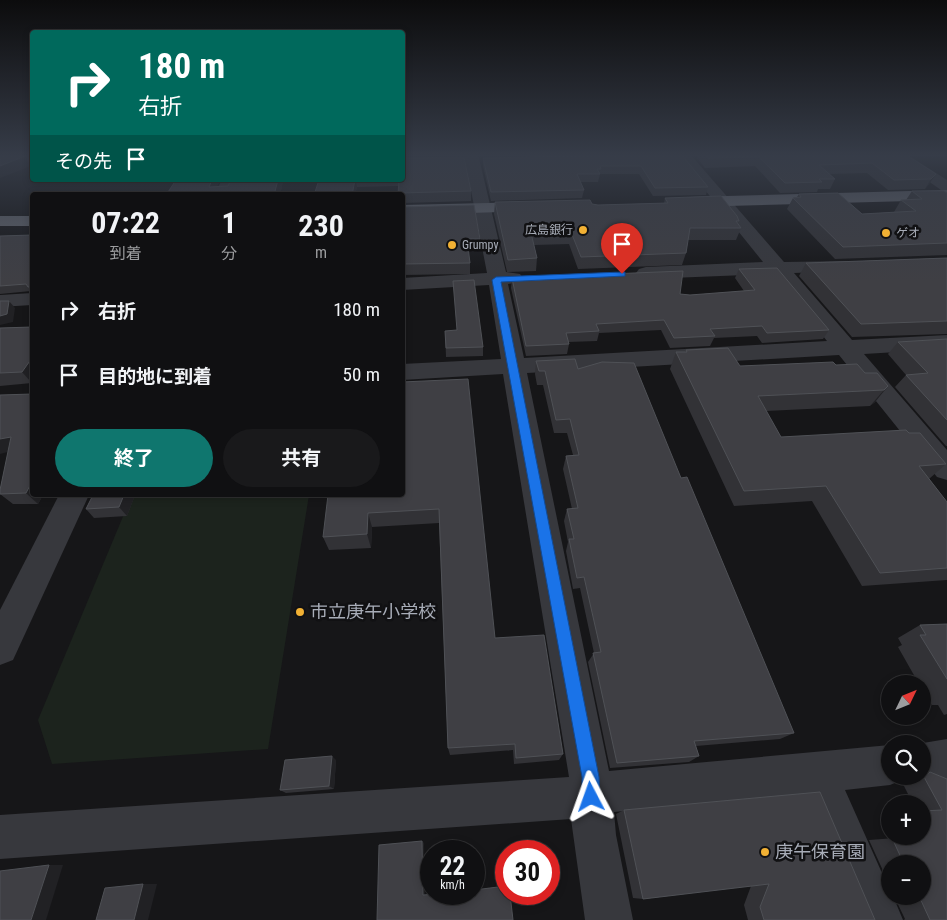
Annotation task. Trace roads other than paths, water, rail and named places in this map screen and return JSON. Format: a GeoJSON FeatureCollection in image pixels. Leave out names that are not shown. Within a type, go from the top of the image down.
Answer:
{"type":"FeatureCollection","features":[{"type":"Feature","properties":{"kind":"highway"},"geometry":{"type":"LineString","coordinates":[[673,203],[875,197]]}},
{"type":"Feature","properties":{"kind":"highway"},"geometry":{"type":"LineString","coordinates":[[405,210],[543,206]]}},
{"type":"Feature","properties":{"kind":"highway"},"geometry":{"type":"LineString","coordinates":[[0,222],[30,221]]}},
{"type":"Feature","properties":{"kind":"street"},"geometry":{"type":"LineString","coordinates":[[481,197],[590,777],[594,835],[609,920]]}},
{"type":"Feature","properties":{"kind":"street"},"geometry":{"type":"LineString","coordinates":[[719,197],[947,469]]}},
{"type":"Feature","properties":{"kind":"street"},"geometry":{"type":"LineString","coordinates":[[632,274],[858,265]]}},
{"type":"Feature","properties":{"kind":"street"},"geometry":{"type":"LineString","coordinates":[[405,284],[534,278]]}},
{"type":"Feature","properties":{"kind":"street"},"geometry":{"type":"LineString","coordinates":[[0,301],[30,299]]}},
{"type":"Feature","properties":{"kind":"street"},"geometry":{"type":"LineString","coordinates":[[405,372],[947,342]]}},
{"type":"Feature","properties":{"kind":"street"},"geometry":{"type":"LineString","coordinates":[[0,647],[73,497]]}},
{"type":"Feature","properties":{"kind":"street"},"geometry":{"type":"LineString","coordinates":[[931,761],[947,759]]}},
{"type":"Feature","properties":{"kind":"street"},"geometry":{"type":"LineString","coordinates":[[0,837],[591,797],[609,792],[881,766]]}},
{"type":"Feature","properties":{"kind":"street"},"geometry":{"type":"LineString","coordinates":[[816,772],[879,920]]}},
{"type":"Feature","properties":{"kind":"place","name":"広島銀行"},"geometry":{"type":"Point","coordinates":[583,230]}},
{"type":"Feature","properties":{"kind":"place","name":"ゲオ"},"geometry":{"type":"Point","coordinates":[886,233]}},
{"type":"Feature","properties":{"kind":"place","name":"Grumpy"},"geometry":{"type":"Point","coordinates":[452,245]}},
{"type":"Feature","properties":{"kind":"place","name":"市立庚午小学校"},"geometry":{"type":"Point","coordinates":[300,612]}},
{"type":"Feature","properties":{"kind":"place","name":"庚午保育園"},"geometry":{"type":"Point","coordinates":[765,852]}}]}
